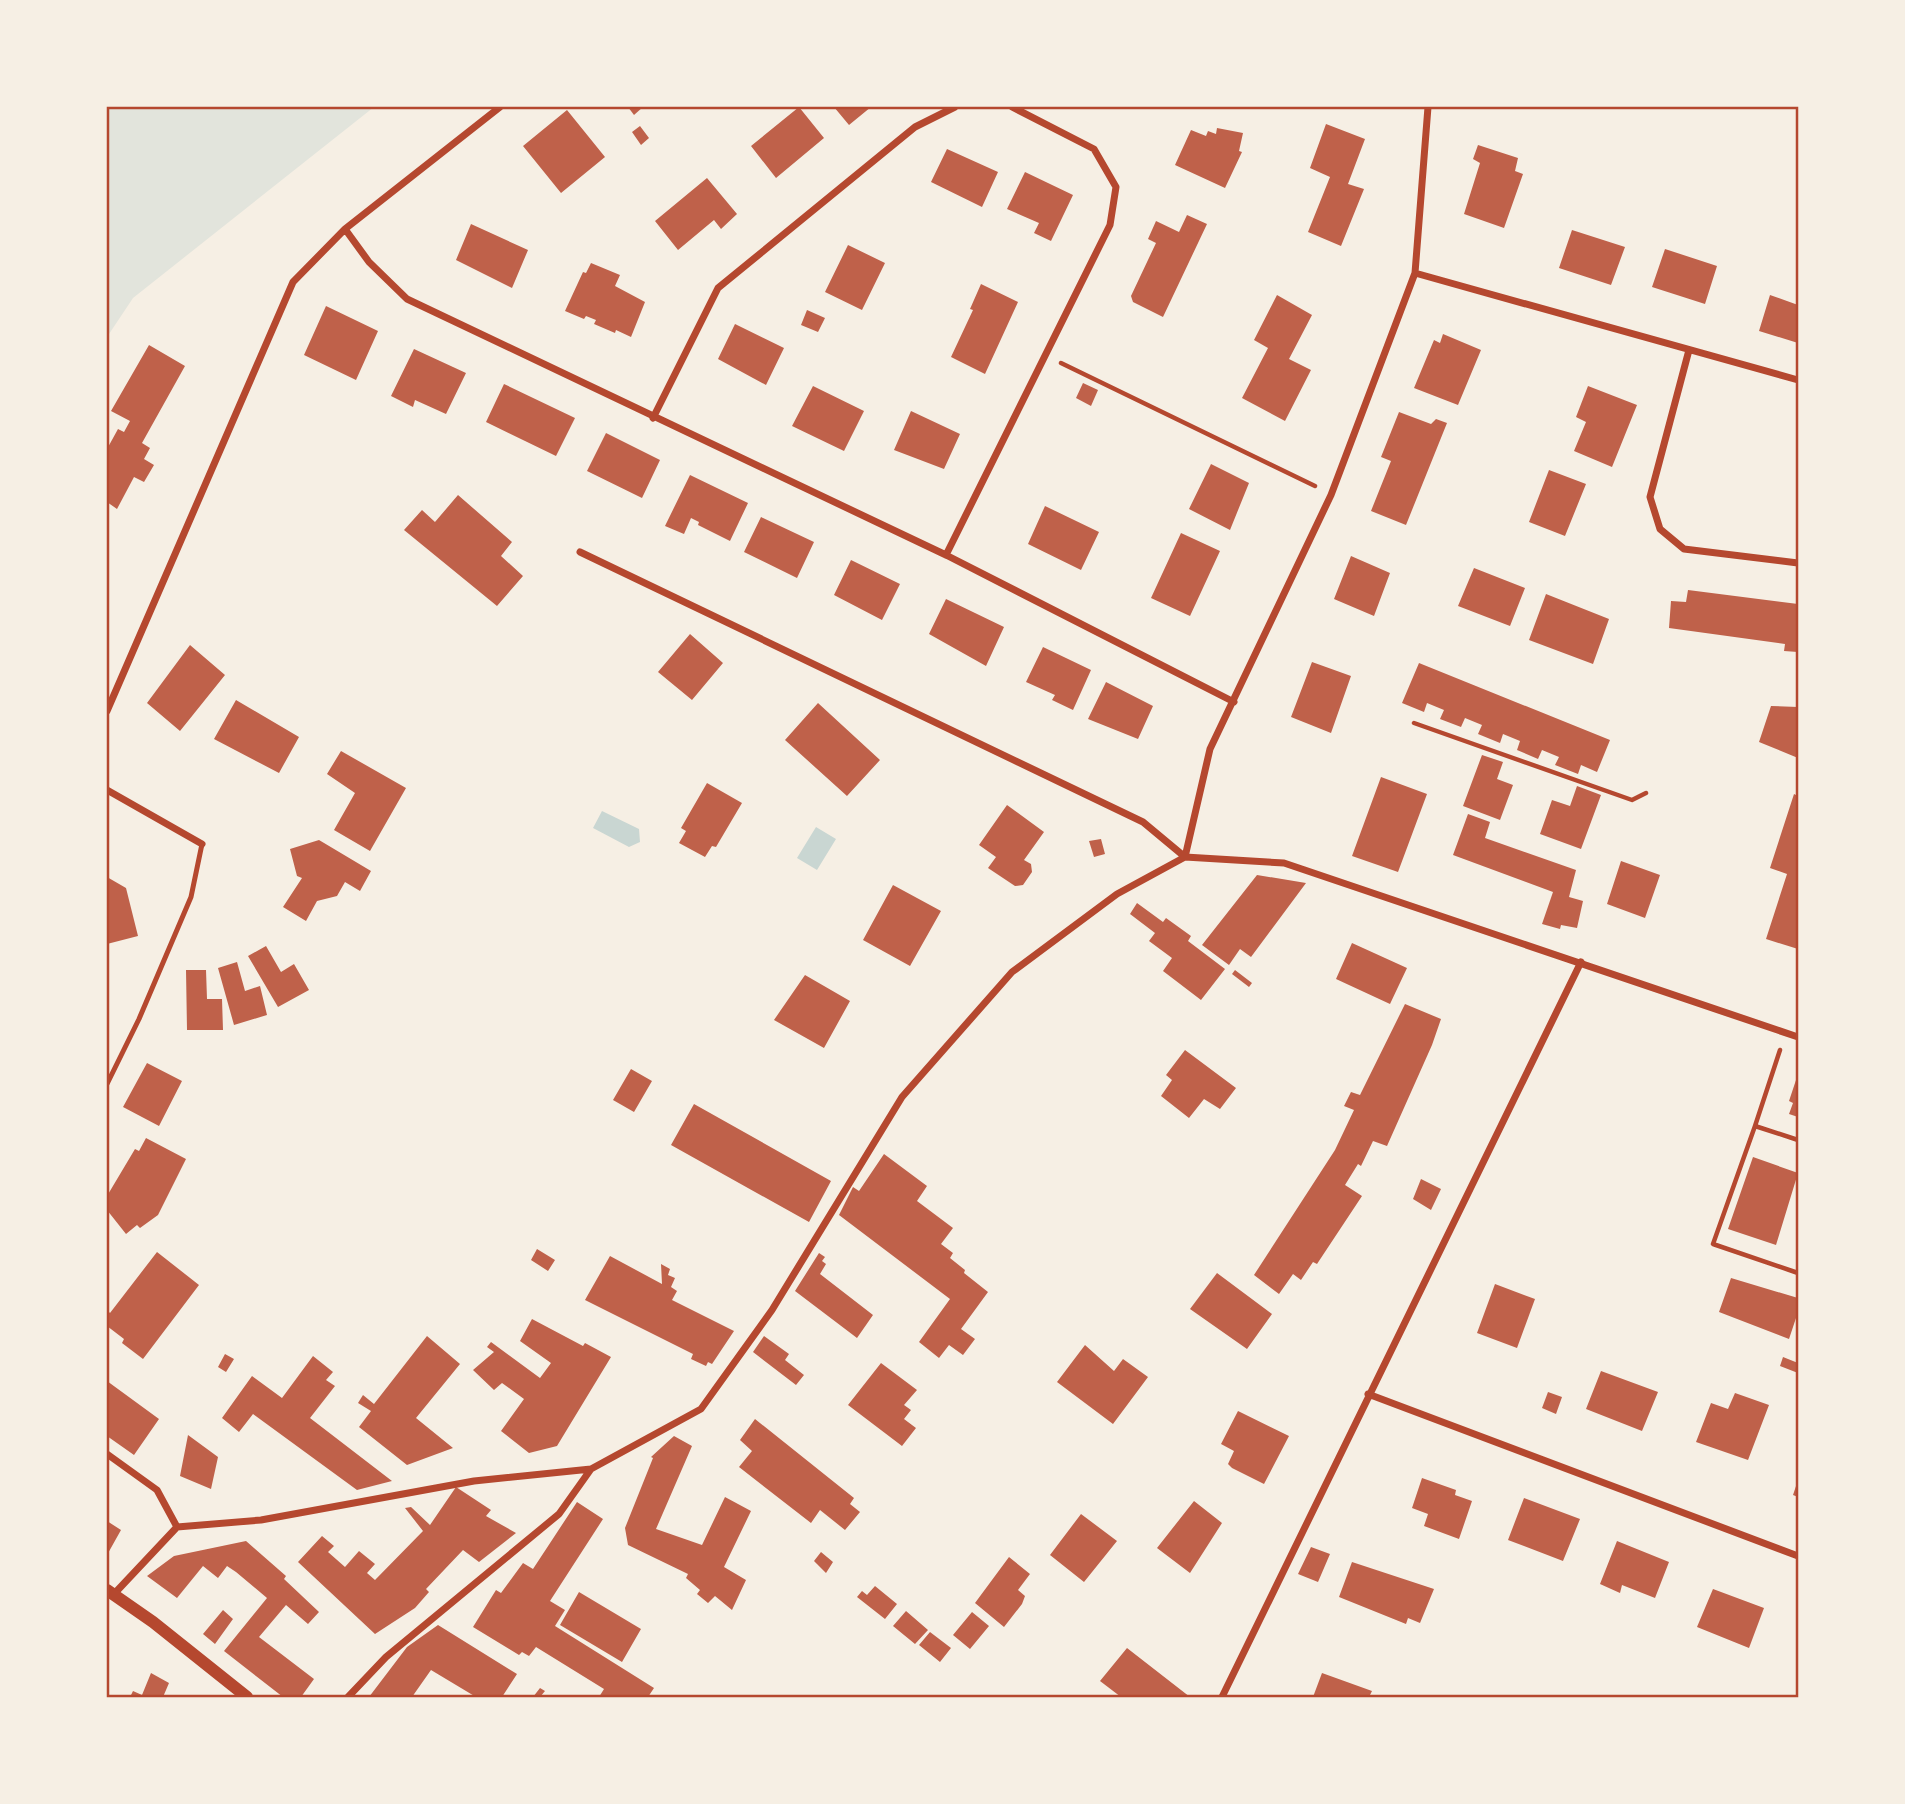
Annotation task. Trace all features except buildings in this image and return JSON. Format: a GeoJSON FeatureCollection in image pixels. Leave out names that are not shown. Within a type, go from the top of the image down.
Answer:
{"type":"FeatureCollection","features":[{"type":"Feature","properties":{"kind":"street"},"geometry":{"type":"LineString","coordinates":[[107,711],[293,282],[345,229],[500,107]]}},
{"type":"Feature","properties":{"kind":"street"},"geometry":{"type":"LineString","coordinates":[[653,418],[718,288],[915,127],[955,107]]}},
{"type":"Feature","properties":{"kind":"street"},"geometry":{"type":"LineString","coordinates":[[946,555],[1110,225],[1116,187],[1094,149],[1012,107]]}},
{"type":"Feature","properties":{"kind":"street"},"geometry":{"type":"LineString","coordinates":[[1185,857],[1209,749],[1234,702],[1331,495],[1415,273],[1428,107]]}},
{"type":"Feature","properties":{"kind":"street"},"geometry":{"type":"LineString","coordinates":[[345,229],[369,262],[407,299],[946,555],[1234,702]]}},
{"type":"Feature","properties":{"kind":"street"},"geometry":{"type":"LineString","coordinates":[[1415,273],[1798,380]]}},
{"type":"Feature","properties":{"kind":"street"},"geometry":{"type":"LineString","coordinates":[[1689,350],[1650,497],[1660,529],[1684,550],[1798,563]]}},
{"type":"Feature","properties":{"kind":"street"},"geometry":{"type":"LineString","coordinates":[[580,552],[1143,822],[1185,857]]}},
{"type":"Feature","properties":{"kind":"street"},"geometry":{"type":"LineString","coordinates":[[107,790],[202,844]]}},
{"type":"Feature","properties":{"kind":"street"},"geometry":{"type":"LineString","coordinates":[[247,1697],[110,1592],[177,1527],[261,1520],[474,1481],[591,1469],[701,1409],[772,1310],[902,1097],[1012,972],[1117,894],[1185,857],[1284,863],[1798,1038]]}},
{"type":"Feature","properties":{"kind":"street"},"geometry":{"type":"LineString","coordinates":[[1222,1697],[1581,962]]}},
{"type":"Feature","properties":{"kind":"street"},"geometry":{"type":"LineString","coordinates":[[1368,1394],[1798,1556]]}},
{"type":"Feature","properties":{"kind":"street"},"geometry":{"type":"LineString","coordinates":[[107,1454],[158,1490],[177,1527]]}},
{"type":"Feature","properties":{"kind":"street"},"geometry":{"type":"LineString","coordinates":[[348,1697],[386,1657],[559,1514],[591,1469]]}},
{"type":"Feature","properties":{"kind":"lane"},"geometry":{"type":"LineString","coordinates":[[107,1084],[139,1019],[191,897],[202,844]]}},
{"type":"Feature","properties":{"kind":"path"},"geometry":{"type":"LineString","coordinates":[[1045,355],[1331,495]]}},
{"type":"Feature","properties":{"kind":"path"},"geometry":{"type":"LineString","coordinates":[[1414,723],[1632,800],[1646,793]]}},
{"type":"Feature","properties":{"kind":"path"},"geometry":{"type":"LineString","coordinates":[[1781,1046],[1713,1244],[1798,1273]]}},
{"type":"Feature","properties":{"kind":"path"},"geometry":{"type":"LineString","coordinates":[[1755,1126],[1798,1140]]}},
{"type":"Feature","properties":{"kind":"shaded area"},"geometry":{"type":"Polygon","coordinates":[[[107,107],[374,107],[133,298],[107,337],[107,107]]]}},
{"type":"Feature","properties":{"kind":"shaded area"},"geometry":{"type":"Polygon","coordinates":[[[602,811],[639,829],[640,842],[629,847],[593,828],[602,811]]]}},
{"type":"Feature","properties":{"kind":"shaded area"},"geometry":{"type":"Polygon","coordinates":[[[816,827],[836,839],[817,870],[797,858],[816,827]]]}}]}
